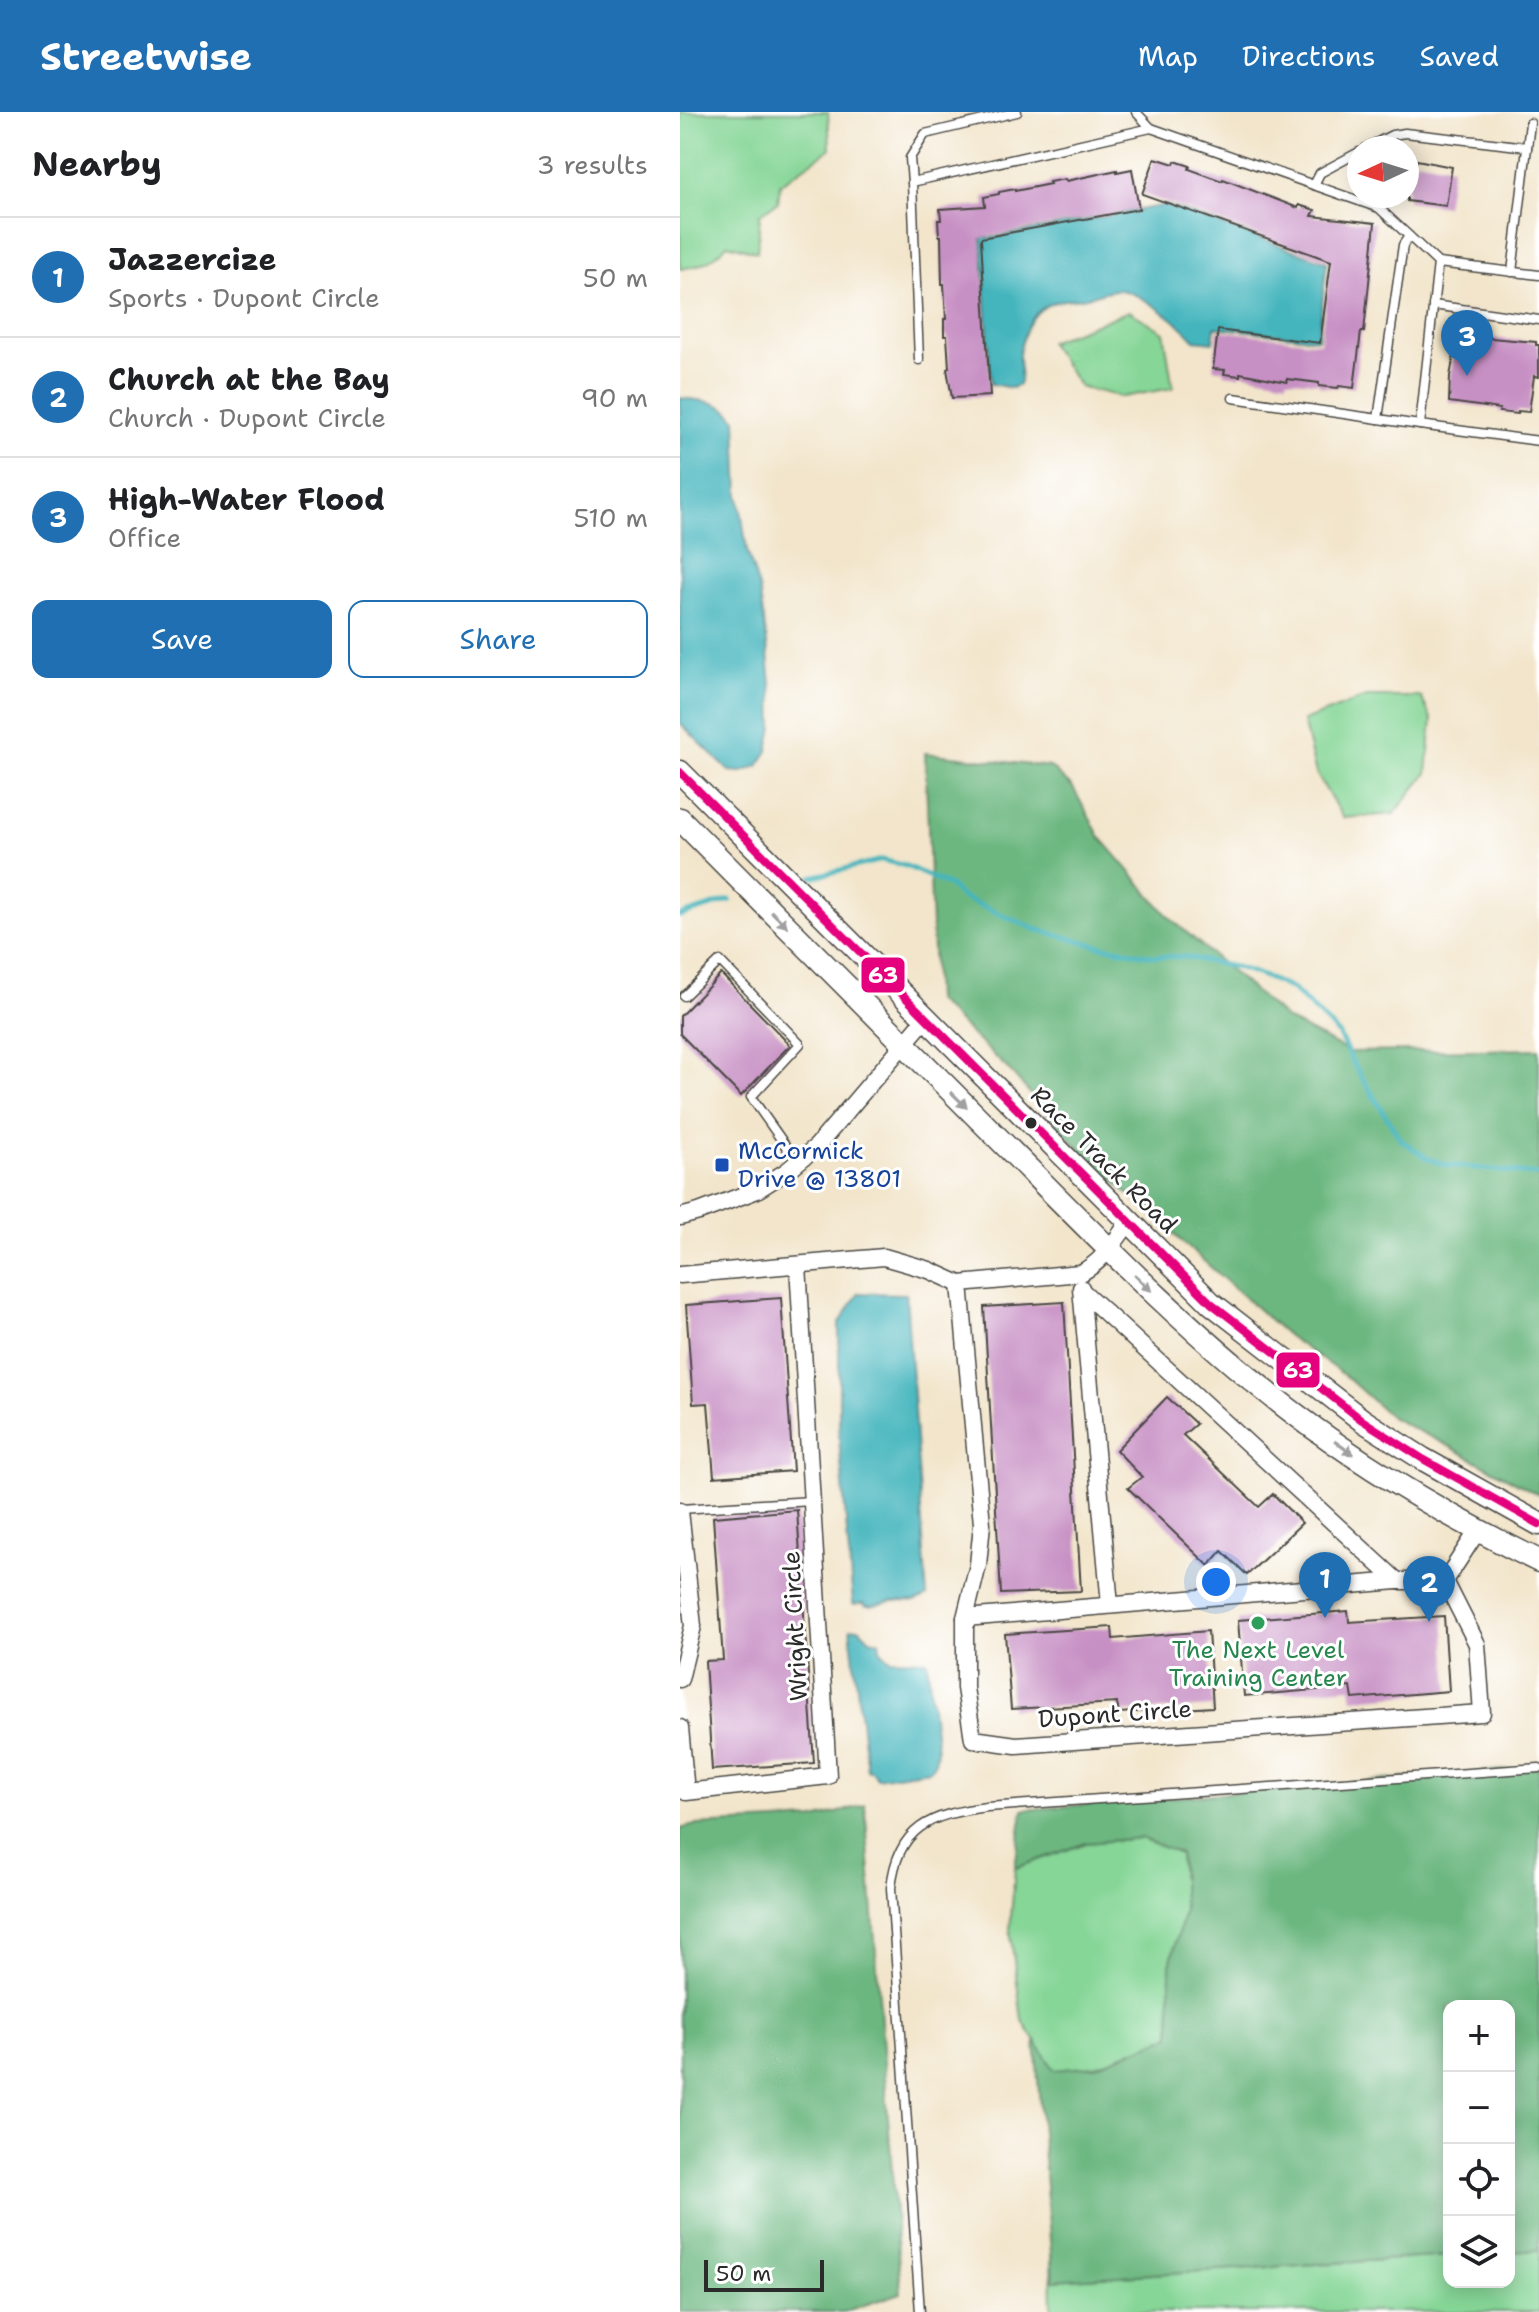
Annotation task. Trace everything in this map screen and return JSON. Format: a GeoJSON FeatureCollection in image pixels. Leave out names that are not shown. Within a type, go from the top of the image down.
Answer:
{"type":"FeatureCollection","features":[{"type":"Feature","properties":{"kind":"main road","name":"Race Track Road"},"geometry":{"type":"LineString","coordinates":[[680,772],[1211,1303],[1362,1420],[1423,1459],[1539,1524]]}},
{"type":"Feature","properties":{"kind":"main road"},"geometry":{"type":"LineString","coordinates":[[680,819],[1109,1250],[1199,1334],[1291,1411],[1365,1463],[1478,1530],[1539,1561]]}},
{"type":"Feature","properties":{"kind":"street"},"geometry":{"type":"LineString","coordinates":[[680,1217],[757,1190],[798,1162],[817,1146],[926,1018]]}},
{"type":"Feature","properties":{"kind":"street"},"geometry":{"type":"LineString","coordinates":[[680,1275],[884,1257],[929,1270],[960,1284],[1080,1273],[1091,1269],[1129,1222]]}},
{"type":"Feature","properties":{"kind":"street","name":"Wright Circle"},"geometry":{"type":"LineString","coordinates":[[680,1728],[686,1792],[828,1776],[798,1265]]}},
{"type":"Feature","properties":{"kind":"street"},"geometry":{"type":"LineString","coordinates":[[1080,1273],[1110,1605]]}},
{"type":"Feature","properties":{"kind":"street","name":"Dupont Circle"},"geometry":{"type":"LineString","coordinates":[[960,1284],[982,1524],[978,1565],[965,1618],[965,1688],[973,1739],[1016,1745],[1482,1713],[1477,1644],[1445,1581]]}},
{"type":"Feature","properties":{"kind":"street"},"geometry":{"type":"LineString","coordinates":[[1082,1291],[1397,1581]]}},
{"type":"Feature","properties":{"kind":"street"},"geometry":{"type":"LineString","coordinates":[[680,1510],[693,1626],[680,1679]]}},
{"type":"Feature","properties":{"kind":"street"},"geometry":{"type":"LineString","coordinates":[[965,1618],[1397,1581],[1445,1581],[1478,1530]]}},
{"type":"Feature","properties":{"kind":"lane"},"geometry":{"type":"LineString","coordinates":[[919,360],[910,158],[925,134],[1017,112]]}},
{"type":"Feature","properties":{"kind":"lane"},"geometry":{"type":"LineString","coordinates":[[1136,112],[1151,128],[1379,208],[1438,263],[1539,275]]}},
{"type":"Feature","properties":{"kind":"lane"},"geometry":{"type":"LineString","coordinates":[[1512,272],[1530,123]]}},
{"type":"Feature","properties":{"kind":"lane"},"geometry":{"type":"LineString","coordinates":[[912,182],[1151,128]]}},
{"type":"Feature","properties":{"kind":"lane"},"geometry":{"type":"LineString","coordinates":[[1390,136],[1405,133],[1527,147]]}},
{"type":"Feature","properties":{"kind":"lane"},"geometry":{"type":"LineString","coordinates":[[1314,185],[1320,173],[1347,158]]}},
{"type":"Feature","properties":{"kind":"lane"},"geometry":{"type":"LineString","coordinates":[[1378,419],[1403,245],[1409,236]]}},
{"type":"Feature","properties":{"kind":"lane"},"geometry":{"type":"LineString","coordinates":[[1420,425],[1438,263]]}},
{"type":"Feature","properties":{"kind":"lane"},"geometry":{"type":"LineString","coordinates":[[1433,305],[1539,320]]}},
{"type":"Feature","properties":{"kind":"lane"},"geometry":{"type":"LineString","coordinates":[[1233,398],[1539,441]]}},
{"type":"Feature","properties":{"kind":"lane"},"geometry":{"type":"LineString","coordinates":[[684,996],[720,961],[800,1044],[751,1097],[798,1162]]}},
{"type":"Feature","properties":{"kind":"lane"},"geometry":{"type":"LineString","coordinates":[[680,1510],[812,1501]]}},
{"type":"Feature","properties":{"kind":"lane"},"geometry":{"type":"LineString","coordinates":[[920,2312],[891,1888],[897,1858],[916,1828],[948,1813],[987,1807],[1539,1768]]}},
{"type":"Feature","properties":{"kind":"green space"},"geometry":{"type":"Polygon","coordinates":[[[680,112],[828,112],[830,149],[780,184],[778,202],[760,214],[757,252],[727,244],[706,262],[680,269],[680,112]]]}},
{"type":"Feature","properties":{"kind":"green space"},"geometry":{"type":"Polygon","coordinates":[[[1129,311],[1164,332],[1173,388],[1123,397],[1080,387],[1049,342],[1129,311]]]}},
{"type":"Feature","properties":{"kind":"green space"},"geometry":{"type":"Polygon","coordinates":[[[1366,697],[1421,697],[1432,720],[1427,773],[1394,814],[1343,818],[1316,773],[1303,721],[1366,697]]]}},
{"type":"Feature","properties":{"kind":"green space"},"geometry":{"type":"Polygon","coordinates":[[[925,753],[1050,767],[1073,788],[1100,837],[1169,917],[1286,1019],[1349,1052],[1539,1049],[1539,1495],[1392,1418],[1344,1375],[1288,1336],[1087,1157],[1007,1068],[935,1000],[925,753]]]}},
{"type":"Feature","properties":{"kind":"green space"},"geometry":{"type":"Polygon","coordinates":[[[1539,1767],[1539,2250],[1515,2252],[1515,2000],[1443,2000],[1443,2256],[1053,2280],[1035,2040],[1054,2070],[1095,2066],[1171,2036],[1170,1965],[1184,1911],[1180,1854],[1141,1838],[1086,1843],[1015,1868],[1023,1810],[1539,1767]]]}},
{"type":"Feature","properties":{"kind":"green space"},"geometry":{"type":"Polygon","coordinates":[[[865,1805],[901,2293],[843,2312],[680,2312],[680,1829],[695,1825],[815,1819],[865,1805]]]}},
{"type":"Feature","properties":{"kind":"green space"},"geometry":{"type":"Polygon","coordinates":[[[1141,1838],[1180,1854],[1184,1911],[1170,1965],[1172,2036],[1095,2066],[1054,2070],[1022,2020],[1010,1930],[1015,1868],[1086,1843],[1141,1838]]]}},
{"type":"Feature","properties":{"kind":"green space"},"geometry":{"type":"Polygon","coordinates":[[[1539,2250],[1539,2312],[1052,2312],[1051,2256],[1054,2280],[1443,2256],[1443,2288],[1515,2288],[1515,2252],[1539,2250]]]}},
{"type":"Feature","properties":{"kind":"water"},"geometry":{"type":"Polygon","coordinates":[[[1165,205],[1327,262],[1318,339],[1215,327],[1213,342],[1195,340],[1148,302],[1126,291],[1113,290],[1042,308],[1030,323],[1022,342],[1019,385],[1012,388],[991,384],[982,237],[991,238],[1165,205]]]}},
{"type":"Feature","properties":{"kind":"water"},"geometry":{"type":"Polygon","coordinates":[[[680,398],[718,405],[736,419],[739,497],[766,635],[773,727],[768,751],[758,766],[742,772],[729,771],[680,723],[680,398]]]}},
{"type":"Feature","properties":{"kind":"water"},"geometry":{"type":"Polygon","coordinates":[[[859,1293],[906,1294],[927,1596],[915,1601],[893,1601],[870,1606],[853,1604],[839,1438],[839,1324],[859,1293]]]}},
{"type":"Feature","properties":{"kind":"water"},"geometry":{"type":"Polygon","coordinates":[[[859,1628],[870,1639],[879,1641],[880,1649],[890,1659],[927,1660],[937,1751],[935,1762],[929,1770],[877,1778],[872,1770],[867,1770],[850,1629],[859,1628]]]}},
{"type":"Feature","properties":{"kind":"building"},"geometry":{"type":"Polygon","coordinates":[[[1155,158],[1190,166],[1189,169],[1298,208],[1299,205],[1315,210],[1312,216],[1375,223],[1364,332],[1361,332],[1354,388],[1319,386],[1319,383],[1287,379],[1287,382],[1240,373],[1240,376],[1224,374],[1225,370],[1213,369],[1218,330],[1320,343],[1331,261],[1142,194],[1155,158]]]}},
{"type":"Feature","properties":{"kind":"building"},"geometry":{"type":"Polygon","coordinates":[[[1419,160],[1452,167],[1446,206],[1419,203],[1419,160]]]}},
{"type":"Feature","properties":{"kind":"building"},"geometry":{"type":"Polygon","coordinates":[[[1132,169],[1139,209],[981,238],[990,396],[952,398],[947,369],[947,336],[944,336],[946,319],[938,220],[941,220],[940,209],[985,206],[984,197],[999,192],[1132,169]]]}},
{"type":"Feature","properties":{"kind":"building"},"geometry":{"type":"Polygon","coordinates":[[[1458,335],[1536,342],[1539,345],[1539,377],[1534,376],[1529,412],[1499,412],[1500,409],[1449,402],[1450,376],[1458,335]]]}},
{"type":"Feature","properties":{"kind":"building"},"geometry":{"type":"Polygon","coordinates":[[[721,974],[790,1045],[741,1096],[680,1034],[680,1016],[721,974]]]}},
{"type":"Feature","properties":{"kind":"building"},"geometry":{"type":"Polygon","coordinates":[[[781,1298],[793,1471],[714,1477],[708,1403],[693,1404],[686,1305],[781,1298]]]}},
{"type":"Feature","properties":{"kind":"building"},"geometry":{"type":"Polygon","coordinates":[[[1064,1302],[1081,1591],[1001,1594],[984,1307],[1064,1302]]]}},
{"type":"Feature","properties":{"kind":"building"},"geometry":{"type":"Polygon","coordinates":[[[1167,1397],[1196,1424],[1183,1435],[1259,1507],[1273,1494],[1302,1523],[1247,1575],[1222,1551],[1209,1566],[1128,1488],[1142,1477],[1116,1450],[1167,1397]]]}},
{"type":"Feature","properties":{"kind":"building"},"geometry":{"type":"Polygon","coordinates":[[[797,1510],[814,1763],[712,1770],[705,1661],[723,1660],[713,1517],[797,1510]]]}},
{"type":"Feature","properties":{"kind":"building"},"geometry":{"type":"Polygon","coordinates":[[[1348,1611],[1349,1622],[1444,1616],[1449,1691],[1353,1699],[1351,1687],[1244,1696],[1238,1620],[1348,1611]]]}},
{"type":"Feature","properties":{"kind":"building"},"geometry":{"type":"Polygon","coordinates":[[[1112,1627],[1113,1639],[1208,1631],[1213,1707],[1119,1713],[1117,1703],[1011,1709],[1005,1634],[1112,1627]]]}},
{"type":"Feature","properties":{"kind":"waterway"},"geometry":{"type":"LineString","coordinates":[[812,877],[882,860],[906,866],[950,886],[961,897],[1035,929],[1095,945],[1153,956],[1186,957],[1260,975],[1292,989],[1338,1033],[1354,1065],[1401,1140],[1427,1158],[1446,1165],[1539,1175]]}},
{"type":"Feature","properties":{"kind":"waterway"},"geometry":{"type":"LineString","coordinates":[[680,916],[730,900]]}},
{"type":"Feature","properties":{"kind":"transit line","name":"63"},"geometry":{"type":"LineString","coordinates":[[680,772],[1211,1303],[1362,1420],[1423,1459],[1539,1524]]}},
{"type":"Feature","properties":{"kind":"place","name":"High-Water Flood"},"geometry":{"type":"Point","coordinates":[1467,376]}},
{"type":"Feature","properties":{"kind":"place","name":"McCormick Drive @ 13801"},"geometry":{"type":"Point","coordinates":[722,1165]}},
{"type":"Feature","properties":{"kind":"place","name":"Jazzercize"},"geometry":{"type":"Point","coordinates":[1325,1618]}},
{"type":"Feature","properties":{"kind":"place","name":"Church at the Bay"},"geometry":{"type":"Point","coordinates":[1429,1622]}},
{"type":"Feature","properties":{"kind":"place","name":"The Next Level Training Center"},"geometry":{"type":"Point","coordinates":[1258,1623]}}]}
